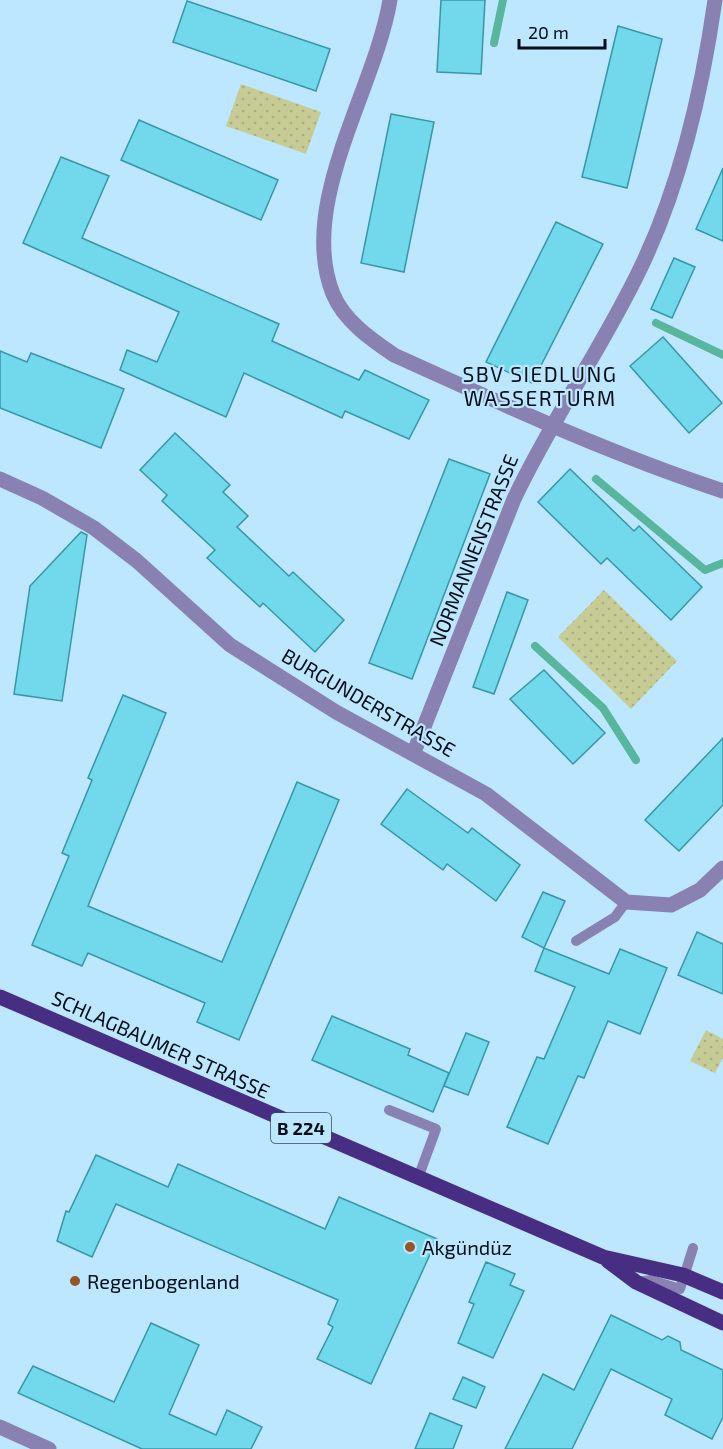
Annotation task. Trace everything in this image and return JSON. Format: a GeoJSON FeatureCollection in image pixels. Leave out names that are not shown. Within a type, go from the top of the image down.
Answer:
{"type":"FeatureCollection","features":[{"type":"Feature","properties":{"kind":"main road","name":"SCHLAGBAUMER STRASSE"},"geometry":{"type":"LineString","coordinates":[[0,998],[603,1257],[683,1275],[723,1292]]}},
{"type":"Feature","properties":{"kind":"main road","name":"SCHLAGBAUMER STRASSE"},"geometry":{"type":"LineString","coordinates":[[603,1257],[636,1282],[723,1323]]}},
{"type":"Feature","properties":{"kind":"street"},"geometry":{"type":"LineString","coordinates":[[390,0],[385,31],[339,156],[324,229],[323,256],[334,296],[362,332],[394,355],[553,427],[664,472],[723,491]]}},
{"type":"Feature","properties":{"kind":"street","name":"NORMANNENSTRASSE"},"geometry":{"type":"LineString","coordinates":[[414,752],[514,499],[532,460],[553,427],[641,267],[660,222],[691,127],[715,0]]}},
{"type":"Feature","properties":{"kind":"street","name":"BURGUNDERSTRASSE"},"geometry":{"type":"LineString","coordinates":[[0,479],[42,498],[94,528],[137,561],[230,645],[336,712],[414,752],[486,794],[626,902]]}},
{"type":"Feature","properties":{"kind":"street"},"geometry":{"type":"LineString","coordinates":[[626,902],[671,905],[700,890],[723,868]]}},
{"type":"Feature","properties":{"kind":"street"},"geometry":{"type":"LineString","coordinates":[[0,1427],[49,1449]]}},
{"type":"Feature","properties":{"kind":"lane"},"geometry":{"type":"LineString","coordinates":[[576,941],[615,917],[626,902]]}},
{"type":"Feature","properties":{"kind":"lane"},"geometry":{"type":"LineString","coordinates":[[389,1110],[436,1129],[418,1178]]}},
{"type":"Feature","properties":{"kind":"lane"},"geometry":{"type":"LineString","coordinates":[[636,1282],[651,1280],[680,1289],[693,1248]]}},
{"type":"Feature","properties":{"kind":"green space"},"geometry":{"type":"Polygon","coordinates":[[[241,84],[321,112],[306,154],[226,126],[241,84]]]}},
{"type":"Feature","properties":{"kind":"green space"},"geometry":{"type":"Polygon","coordinates":[[[604,590],[677,661],[631,709],[558,637],[604,590]]]}},
{"type":"Feature","properties":{"kind":"green space"},"geometry":{"type":"Polygon","coordinates":[[[706,1030],[723,1039],[723,1058],[715,1073],[690,1061],[706,1030]]]}},
{"type":"Feature","properties":{"kind":"building"},"geometry":{"type":"Polygon","coordinates":[[[441,0],[485,0],[481,74],[437,72],[441,0]]]}},
{"type":"Feature","properties":{"kind":"building"},"geometry":{"type":"Polygon","coordinates":[[[187,1],[330,49],[316,91],[173,42],[187,1]]]}},
{"type":"Feature","properties":{"kind":"building"},"geometry":{"type":"Polygon","coordinates":[[[618,26],[662,39],[627,188],[582,177],[618,26]]]}},
{"type":"Feature","properties":{"kind":"building"},"geometry":{"type":"Polygon","coordinates":[[[391,114],[434,122],[404,272],[361,263],[391,114]]]}},
{"type":"Feature","properties":{"kind":"building"},"geometry":{"type":"Polygon","coordinates":[[[139,120],[278,180],[261,220],[121,160],[139,120]]]}},
{"type":"Feature","properties":{"kind":"building"},"geometry":{"type":"Polygon","coordinates":[[[61,157],[109,176],[82,238],[279,324],[272,341],[359,380],[365,370],[429,400],[409,439],[345,411],[342,418],[244,373],[226,417],[120,370],[127,350],[157,362],[179,312],[23,243],[61,157]]]}},
{"type":"Feature","properties":{"kind":"building"},"geometry":{"type":"Polygon","coordinates":[[[723,168],[723,241],[696,229],[723,168]]]}},
{"type":"Feature","properties":{"kind":"building"},"geometry":{"type":"Polygon","coordinates":[[[556,222],[603,244],[532,383],[486,362],[556,222]]]}},
{"type":"Feature","properties":{"kind":"building"},"geometry":{"type":"Polygon","coordinates":[[[674,258],[695,267],[672,318],[651,309],[674,258]]]}},
{"type":"Feature","properties":{"kind":"building"},"geometry":{"type":"Polygon","coordinates":[[[663,337],[722,403],[689,433],[630,366],[663,337]]]}},
{"type":"Feature","properties":{"kind":"building"},"geometry":{"type":"Polygon","coordinates":[[[0,351],[27,362],[31,353],[124,389],[101,448],[0,408],[0,351]]]}},
{"type":"Feature","properties":{"kind":"building"},"geometry":{"type":"Polygon","coordinates":[[[175,433],[230,485],[223,492],[248,516],[237,527],[289,576],[293,572],[344,620],[315,652],[263,603],[260,607],[207,558],[215,550],[162,501],[167,495],[140,470],[175,433]]]}},
{"type":"Feature","properties":{"kind":"building"},"geometry":{"type":"Polygon","coordinates":[[[449,459],[490,474],[412,679],[369,663],[449,459]]]}},
{"type":"Feature","properties":{"kind":"building"},"geometry":{"type":"Polygon","coordinates":[[[570,469],[634,531],[639,526],[702,587],[671,620],[607,558],[601,564],[538,502],[570,469]]]}},
{"type":"Feature","properties":{"kind":"building"},"geometry":{"type":"Polygon","coordinates":[[[81,532],[87,535],[62,701],[14,694],[30,586],[81,532]]]}},
{"type":"Feature","properties":{"kind":"building"},"geometry":{"type":"Polygon","coordinates":[[[507,592],[528,600],[494,694],[473,687],[507,592]]]}},
{"type":"Feature","properties":{"kind":"building"},"geometry":{"type":"Polygon","coordinates":[[[544,670],[605,733],[573,764],[510,699],[544,670]]]}},
{"type":"Feature","properties":{"kind":"building"},"geometry":{"type":"Polygon","coordinates":[[[123,695],[166,713],[88,906],[222,962],[297,782],[339,800],[239,1040],[197,1022],[205,1003],[88,953],[82,966],[32,945],[69,856],[62,853],[92,780],[88,778],[123,695]]]}},
{"type":"Feature","properties":{"kind":"building"},"geometry":{"type":"Polygon","coordinates":[[[723,738],[723,805],[679,851],[645,820],[723,738]]]}},
{"type":"Feature","properties":{"kind":"building"},"geometry":{"type":"Polygon","coordinates":[[[407,789],[468,833],[472,828],[520,865],[496,901],[447,864],[443,870],[381,824],[407,789]]]}},
{"type":"Feature","properties":{"kind":"building"},"geometry":{"type":"Polygon","coordinates":[[[543,892],[565,901],[544,948],[522,937],[543,892]]]}},
{"type":"Feature","properties":{"kind":"building"},"geometry":{"type":"Polygon","coordinates":[[[697,932],[723,944],[723,994],[678,975],[697,932]]]}},
{"type":"Feature","properties":{"kind":"building"},"geometry":{"type":"Polygon","coordinates":[[[544,948],[609,974],[620,949],[667,968],[640,1034],[608,1021],[584,1078],[578,1076],[548,1144],[507,1127],[537,1057],[544,1059],[575,987],[535,971],[544,948]]]}},
{"type":"Feature","properties":{"kind":"building"},"geometry":{"type":"Polygon","coordinates":[[[332,1016],[410,1049],[408,1055],[449,1073],[433,1112],[312,1060],[332,1016]]]}},
{"type":"Feature","properties":{"kind":"building"},"geometry":{"type":"Polygon","coordinates":[[[466,1033],[489,1042],[468,1095],[444,1086],[466,1033]]]}},
{"type":"Feature","properties":{"kind":"building"},"geometry":{"type":"Polygon","coordinates":[[[96,1155],[168,1187],[178,1164],[325,1229],[339,1197],[437,1239],[371,1384],[317,1359],[333,1327],[328,1324],[338,1300],[116,1204],[92,1257],[57,1241],[66,1211],[69,1212],[96,1155]]]}},
{"type":"Feature","properties":{"kind":"building"},"geometry":{"type":"Polygon","coordinates":[[[486,1262],[515,1274],[510,1285],[524,1291],[493,1358],[458,1343],[474,1304],[469,1302],[486,1262]]]}},
{"type":"Feature","properties":{"kind":"building"},"geometry":{"type":"Polygon","coordinates":[[[611,1315],[662,1340],[668,1336],[680,1342],[681,1350],[723,1370],[723,1417],[712,1439],[665,1415],[672,1399],[611,1369],[572,1449],[505,1449],[543,1374],[574,1390],[611,1315]]]}},
{"type":"Feature","properties":{"kind":"building"},"geometry":{"type":"Polygon","coordinates":[[[151,1323],[199,1345],[169,1414],[216,1435],[227,1410],[262,1427],[251,1449],[142,1449],[18,1393],[33,1366],[114,1402],[151,1323]]]}},
{"type":"Feature","properties":{"kind":"building"},"geometry":{"type":"Polygon","coordinates":[[[463,1377],[485,1387],[476,1408],[453,1399],[463,1377]]]}},
{"type":"Feature","properties":{"kind":"building"},"geometry":{"type":"Polygon","coordinates":[[[430,1413],[462,1426],[453,1449],[415,1449],[430,1413]]]}},
{"type":"Feature","properties":{"kind":"waterway"},"geometry":{"type":"LineString","coordinates":[[494,43],[503,0]]}},
{"type":"Feature","properties":{"kind":"waterway"},"geometry":{"type":"LineString","coordinates":[[656,323],[723,355]]}},
{"type":"Feature","properties":{"kind":"waterway"},"geometry":{"type":"LineString","coordinates":[[596,479],[705,570],[723,563]]}},
{"type":"Feature","properties":{"kind":"waterway"},"geometry":{"type":"LineString","coordinates":[[535,646],[603,708],[636,760]]}},
{"type":"Feature","properties":{"kind":"place","name":"Akgündüz"},"geometry":{"type":"Point","coordinates":[410,1247]}},
{"type":"Feature","properties":{"kind":"place","name":"Regenbogenland"},"geometry":{"type":"Point","coordinates":[75,1281]}},
{"type":"Feature","properties":{"kind":"district","name":"SBV SIEDLUNG WASSERTURM"},"geometry":{"type":"Point","coordinates":[540,385]}}]}
